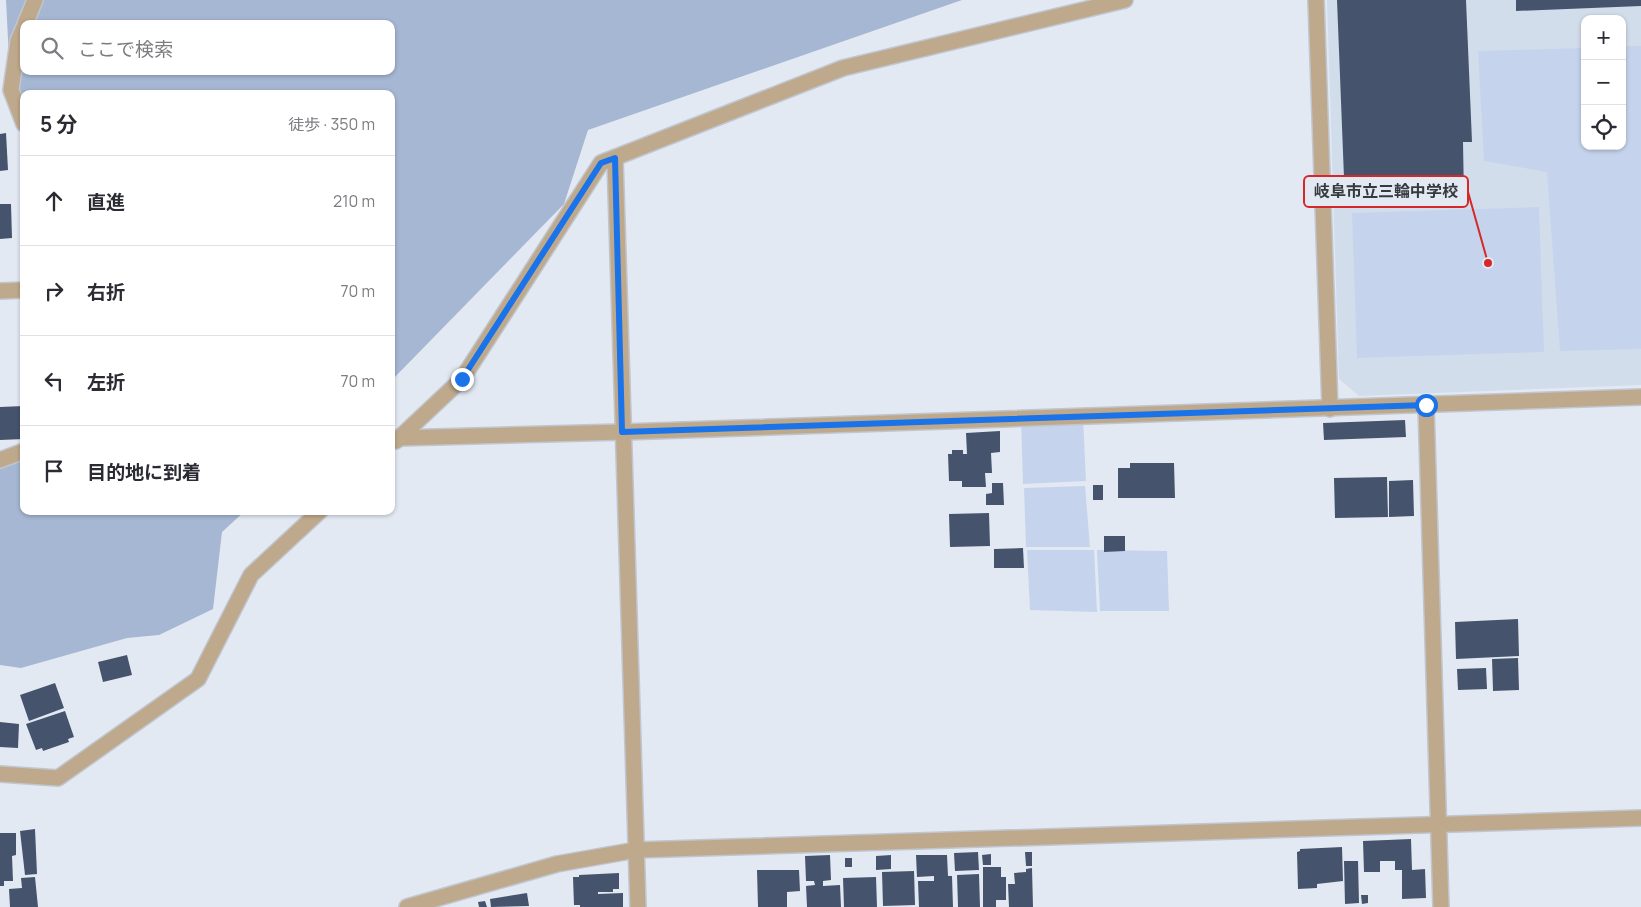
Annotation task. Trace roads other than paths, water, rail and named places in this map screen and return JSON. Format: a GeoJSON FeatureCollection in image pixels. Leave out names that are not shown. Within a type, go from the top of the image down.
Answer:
{"type":"FeatureCollection","features":[{"type":"Feature","properties":{"kind":"street"},"geometry":{"type":"LineString","coordinates":[[26,20],[35,0]]}},
{"type":"Feature","properties":{"kind":"street"},"geometry":{"type":"LineString","coordinates":[[395,442],[462,379],[601,163],[843,68],[1126,0]]}},
{"type":"Feature","properties":{"kind":"street"},"geometry":{"type":"LineString","coordinates":[[1316,0],[1330,408]]}},
{"type":"Feature","properties":{"kind":"street"},"geometry":{"type":"LineString","coordinates":[[20,36],[5,90],[20,117]]}},
{"type":"Feature","properties":{"kind":"street"},"geometry":{"type":"LineString","coordinates":[[615,158],[638,907]]}},
{"type":"Feature","properties":{"kind":"street"},"geometry":{"type":"LineString","coordinates":[[0,291],[20,290]]}},
{"type":"Feature","properties":{"kind":"street"},"geometry":{"type":"LineString","coordinates":[[395,442],[622,432],[1641,397]]}},
{"type":"Feature","properties":{"kind":"street"},"geometry":{"type":"LineString","coordinates":[[1426,405],[1441,907]]}},
{"type":"Feature","properties":{"kind":"street"},"geometry":{"type":"LineString","coordinates":[[0,460],[20,452]]}},
{"type":"Feature","properties":{"kind":"street"},"geometry":{"type":"LineString","coordinates":[[0,774],[58,778],[198,679],[251,575],[316,515]]}},
{"type":"Feature","properties":{"kind":"street"},"geometry":{"type":"LineString","coordinates":[[407,907],[557,864],[636,850],[1641,818]]}},
{"type":"Feature","properties":{"kind":"place","name":"岐阜市立三輪中学校"},"geometry":{"type":"Point","coordinates":[1488,263]}}]}
